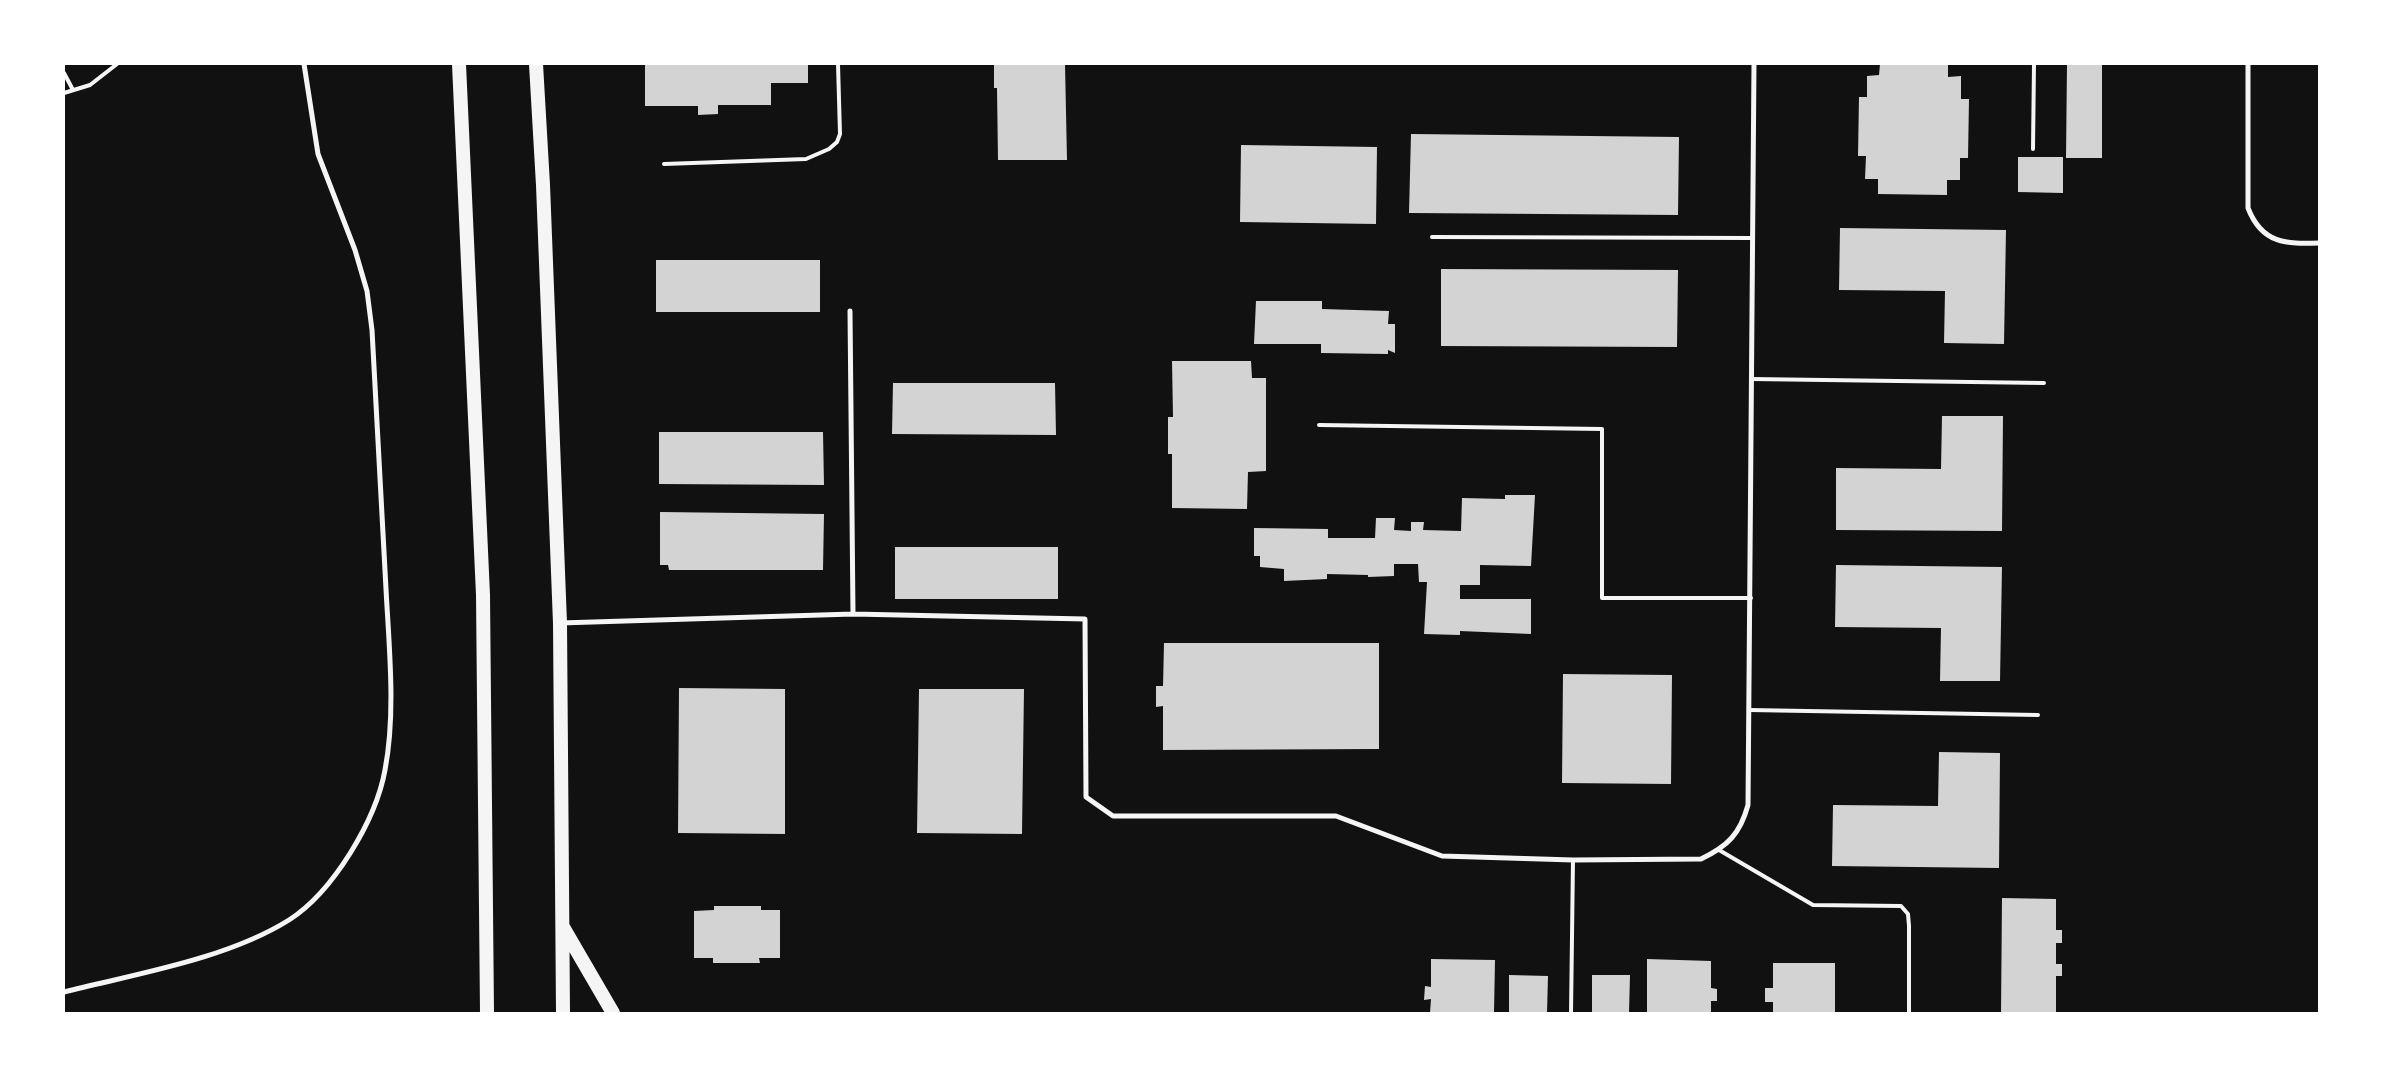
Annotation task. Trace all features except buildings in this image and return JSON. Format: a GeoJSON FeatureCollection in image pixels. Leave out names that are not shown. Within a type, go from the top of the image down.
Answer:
{"type":"FeatureCollection","features":[{"type":"Feature","properties":{"kind":"highway"},"geometry":{"type":"LineString","coordinates":[[459,64],[483,595],[487,1013]]}},
{"type":"Feature","properties":{"kind":"highway"},"geometry":{"type":"LineString","coordinates":[[536,64],[544,205],[560,623],[563,1013]]}},
{"type":"Feature","properties":{"kind":"highway"},"geometry":{"type":"LineString","coordinates":[[562,925],[612,1013]]}},
{"type":"Feature","properties":{"kind":"street"},"geometry":{"type":"LineString","coordinates":[[64,992],[218,952],[261,935],[291,919],[316,897],[342,865],[364,830],[379,796],[385,770],[390,730],[388,628],[372,330],[367,291],[355,250],[318,154],[304,64]]}},
{"type":"Feature","properties":{"kind":"street"},"geometry":{"type":"LineString","coordinates":[[560,623],[852,614],[1085,619],[1086,797],[1112,816],[1336,816],[1442,856],[1573,860],[1701,859],[1719,850],[1737,833],[1748,805],[1754,64]]}},
{"type":"Feature","properties":{"kind":"street"},"geometry":{"type":"LineString","coordinates":[[2248,64],[2248,208],[2252,220],[2260,229],[2280,242],[2291,244],[2319,243]]}},
{"type":"Feature","properties":{"kind":"street"},"geometry":{"type":"LineString","coordinates":[[850,311],[852,614]]}},
{"type":"Feature","properties":{"kind":"lane"},"geometry":{"type":"LineString","coordinates":[[64,92],[90,85],[117,64]]}},
{"type":"Feature","properties":{"kind":"lane"},"geometry":{"type":"LineString","coordinates":[[664,164],[806,159],[829,149],[837,142],[840,134],[838,64]]}},
{"type":"Feature","properties":{"kind":"lane"},"geometry":{"type":"LineString","coordinates":[[2033,149],[2034,64]]}},
{"type":"Feature","properties":{"kind":"lane"},"geometry":{"type":"LineString","coordinates":[[64,73],[73,90]]}},
{"type":"Feature","properties":{"kind":"lane"},"geometry":{"type":"LineString","coordinates":[[1432,237],[1752,238]]}},
{"type":"Feature","properties":{"kind":"lane"},"geometry":{"type":"LineString","coordinates":[[1751,379],[2044,383]]}},
{"type":"Feature","properties":{"kind":"lane"},"geometry":{"type":"LineString","coordinates":[[1320,426],[1602,429],[1602,598],[1751,598]]}},
{"type":"Feature","properties":{"kind":"lane"},"geometry":{"type":"LineString","coordinates":[[1749,710],[2038,715]]}},
{"type":"Feature","properties":{"kind":"lane"},"geometry":{"type":"LineString","coordinates":[[1719,850],[1813,905],[1901,906],[1908,914],[1909,926],[1909,1013]]}},
{"type":"Feature","properties":{"kind":"lane"},"geometry":{"type":"LineString","coordinates":[[1570,1013],[1573,860]]}}]}
